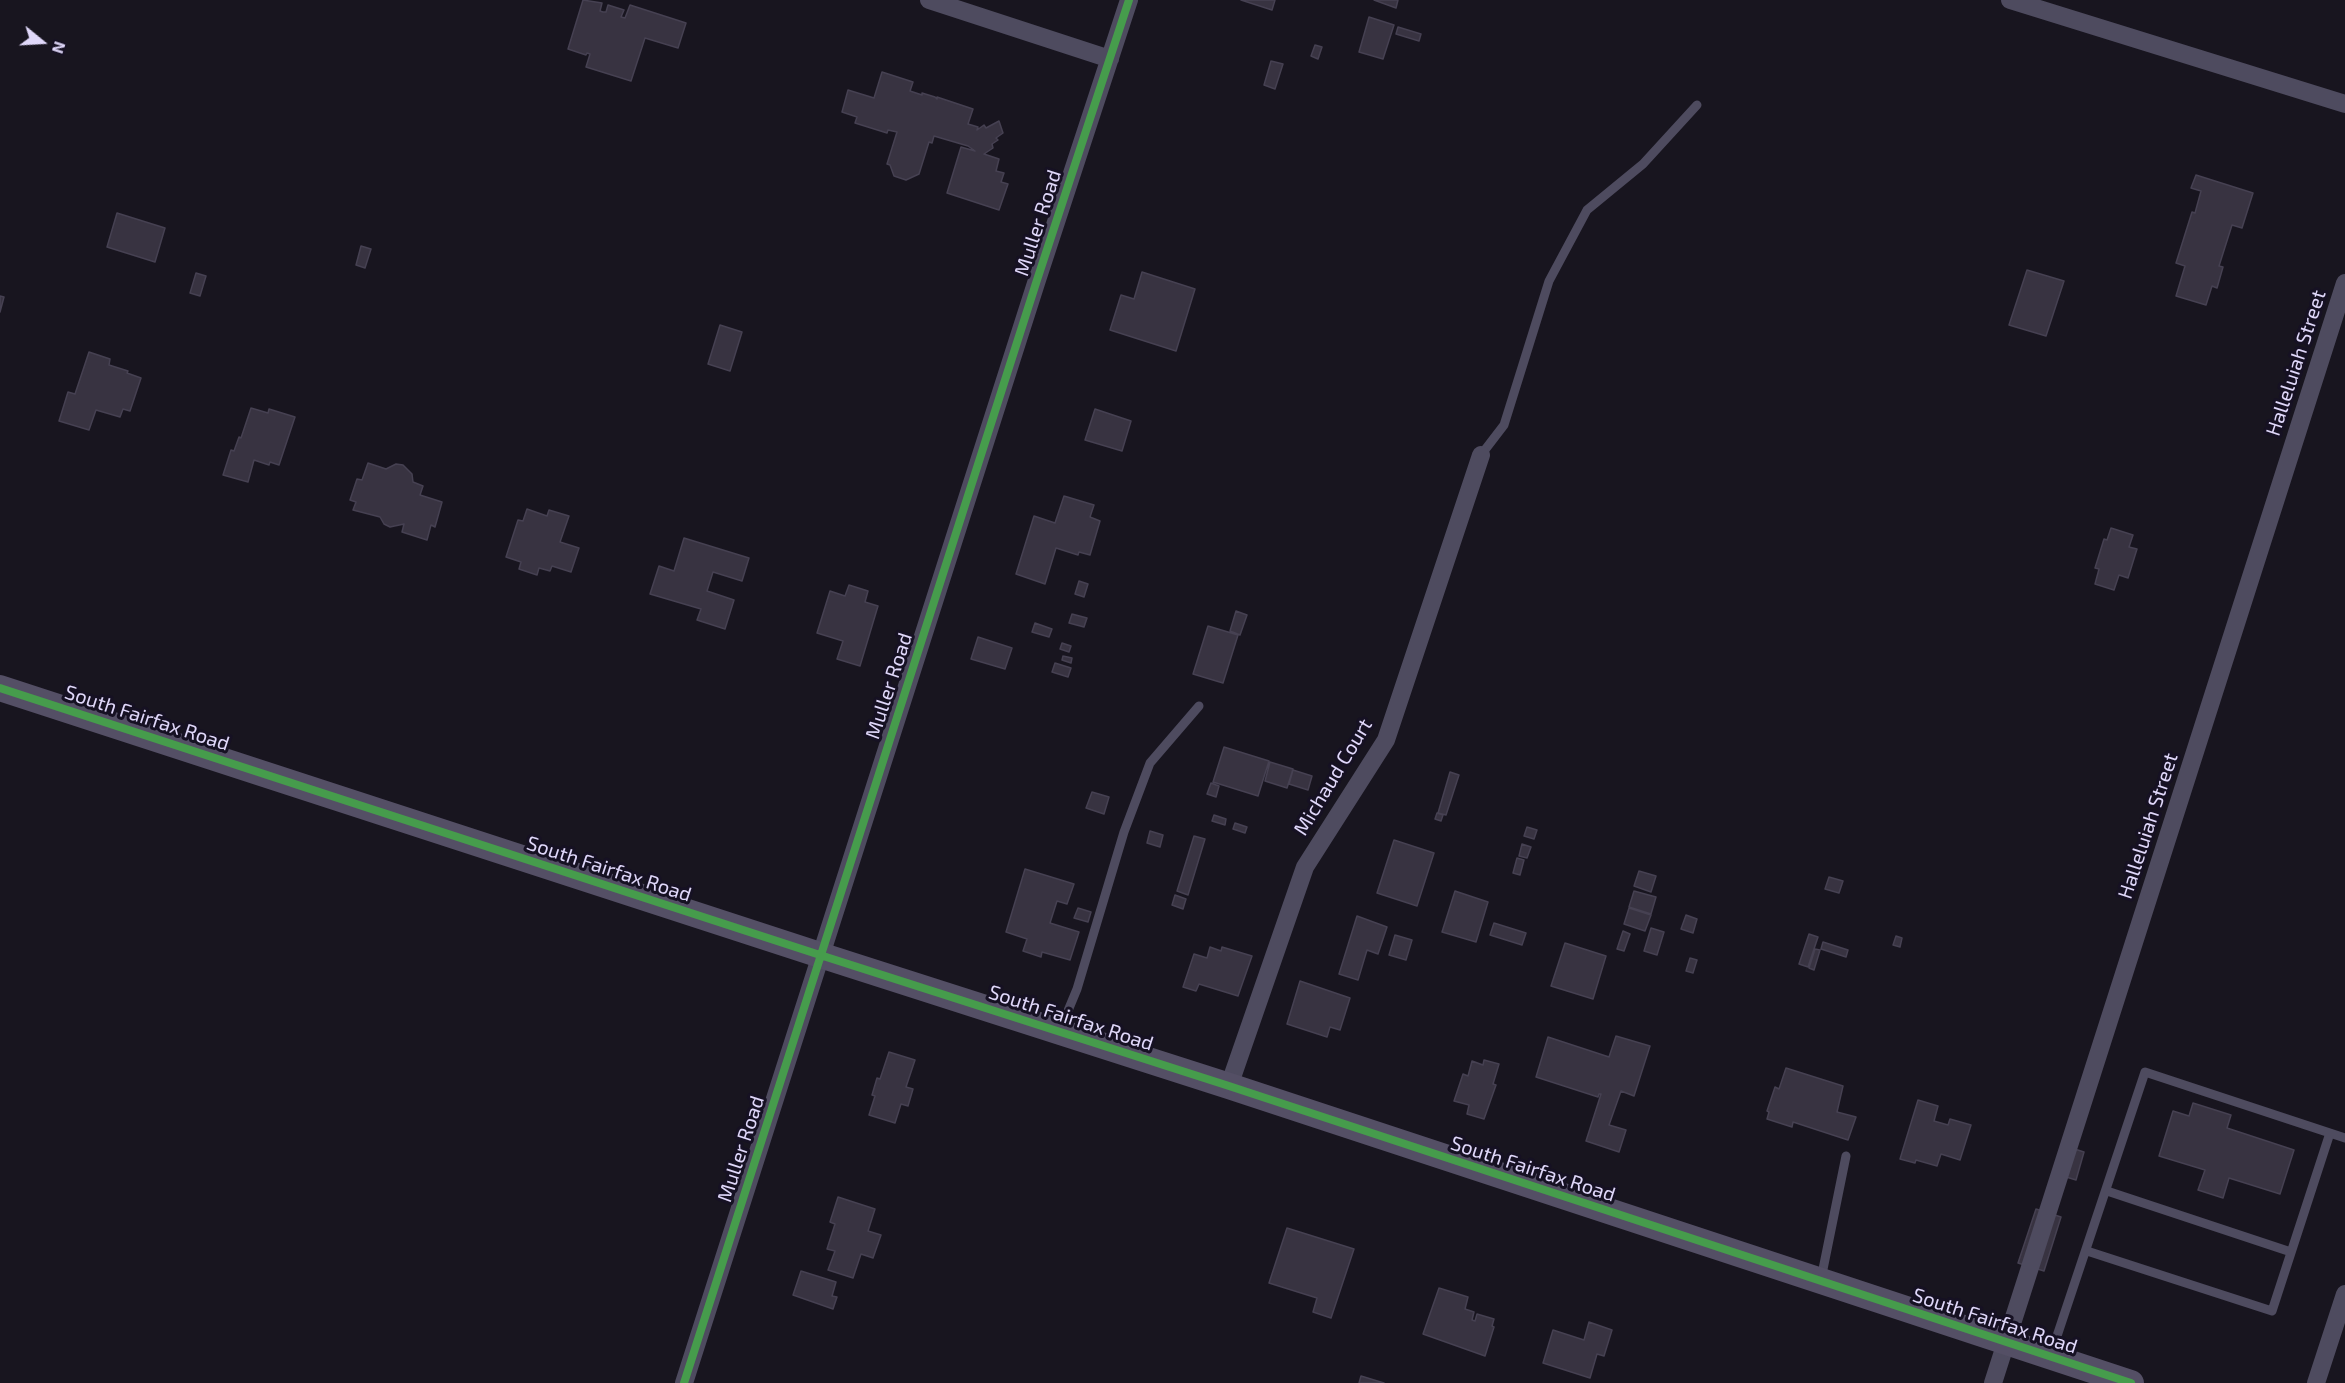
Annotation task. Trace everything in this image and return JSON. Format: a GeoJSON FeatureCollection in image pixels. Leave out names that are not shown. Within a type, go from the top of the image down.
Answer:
{"type":"FeatureCollection","features":[{"type":"Feature","properties":{"kind":"street"},"geometry":{"type":"LineString","coordinates":[[929,0],[1110,59]]}},
{"type":"Feature","properties":{"kind":"street","name":"Muller Road"},"geometry":{"type":"LineString","coordinates":[[684,1383],[1029,302],[1129,0]]}},
{"type":"Feature","properties":{"kind":"street"},"geometry":{"type":"LineString","coordinates":[[2010,0],[2345,104]]}},
{"type":"Feature","properties":{"kind":"street","name":"Halleluiah Street"},"geometry":{"type":"LineString","coordinates":[[1993,1383],[2345,283]]}},
{"type":"Feature","properties":{"kind":"street","name":"Michaud Court"},"geometry":{"type":"LineString","coordinates":[[1229,1086],[1305,867],[1386,740],[1481,455]]}},
{"type":"Feature","properties":{"kind":"street","name":"South Fairfax Road"},"geometry":{"type":"LineString","coordinates":[[0,688],[820,956],[1229,1086],[2131,1383]]}},
{"type":"Feature","properties":{"kind":"street"},"geometry":{"type":"LineString","coordinates":[[2316,1383],[2345,1294]]}},
{"type":"Feature","properties":{"kind":"lane"},"geometry":{"type":"LineString","coordinates":[[1481,455],[1503,425],[1549,281],[1587,210],[1643,164],[1697,105]]}},
{"type":"Feature","properties":{"kind":"lane"},"geometry":{"type":"LineString","coordinates":[[1059,1032],[1077,989],[1124,832],[1150,763],[1199,706]]}},
{"type":"Feature","properties":{"kind":"lane"},"geometry":{"type":"LineString","coordinates":[[2050,1357],[2145,1072],[2345,1138]]}},
{"type":"Feature","properties":{"kind":"lane"},"geometry":{"type":"LineString","coordinates":[[2087,1251],[2272,1311],[2330,1133]]}},
{"type":"Feature","properties":{"kind":"lane"},"geometry":{"type":"LineString","coordinates":[[1820,1281],[1846,1156]]}},
{"type":"Feature","properties":{"kind":"lane"},"geometry":{"type":"LineString","coordinates":[[2107,1191],[2291,1252]]}},
{"type":"Feature","properties":{"kind":"building"},"geometry":{"type":"Polygon","coordinates":[[[583,0],[602,3],[600,11],[603,12],[606,12],[608,5],[624,10],[621,17],[625,18],[630,5],[686,23],[678,48],[645,38],[631,81],[586,67],[590,54],[586,55],[568,49],[583,0]]]}},
{"type":"Feature","properties":{"kind":"building"},"geometry":{"type":"Polygon","coordinates":[[[1241,0],[1275,0],[1272,10],[1241,0]]]}},
{"type":"Feature","properties":{"kind":"building"},"geometry":{"type":"Polygon","coordinates":[[[1374,0],[1398,0],[1396,8],[1374,0]]]}},
{"type":"Feature","properties":{"kind":"building"},"geometry":{"type":"Polygon","coordinates":[[[1369,17],[1394,25],[1383,59],[1359,52],[1369,17]]]}},
{"type":"Feature","properties":{"kind":"building"},"geometry":{"type":"Polygon","coordinates":[[[1398,27],[1421,34],[1419,41],[1396,34],[1398,27]]]}},
{"type":"Feature","properties":{"kind":"building"},"geometry":{"type":"Polygon","coordinates":[[[1315,45],[1322,47],[1318,59],[1311,56],[1315,45]]]}},
{"type":"Feature","properties":{"kind":"building"},"geometry":{"type":"Polygon","coordinates":[[[1271,61],[1283,64],[1275,89],[1264,85],[1271,61]]]}},
{"type":"Feature","properties":{"kind":"building"},"geometry":{"type":"Polygon","coordinates":[[[882,72],[913,82],[910,91],[973,109],[968,124],[978,127],[977,130],[984,125],[986,128],[999,121],[1003,133],[992,144],[993,148],[984,154],[999,159],[996,171],[1004,173],[1001,182],[1008,184],[999,210],[947,193],[961,147],[975,151],[968,146],[934,136],[932,143],[929,142],[919,174],[906,180],[894,176],[890,165],[887,164],[897,132],[888,130],[887,133],[855,123],[857,117],[842,112],[848,90],[874,98],[882,72]]]}},
{"type":"Feature","properties":{"kind":"building"},"geometry":{"type":"Polygon","coordinates":[[[2196,175],[2253,193],[2242,228],[2232,225],[2219,266],[2223,267],[2217,288],[2212,286],[2206,305],[2176,296],[2185,266],[2176,263],[2201,191],[2191,188],[2196,175]]]}},
{"type":"Feature","properties":{"kind":"building"},"geometry":{"type":"Polygon","coordinates":[[[117,213],[165,228],[155,262],[107,247],[117,213]]]}},
{"type":"Feature","properties":{"kind":"building"},"geometry":{"type":"Polygon","coordinates":[[[361,246],[371,249],[365,268],[356,265],[361,246]]]}},
{"type":"Feature","properties":{"kind":"building"},"geometry":{"type":"Polygon","coordinates":[[[2027,270],[2064,281],[2046,336],[2009,325],[2027,270]]]}},
{"type":"Feature","properties":{"kind":"building"},"geometry":{"type":"Polygon","coordinates":[[[1142,272],[1195,289],[1176,351],[1110,330],[1121,295],[1134,299],[1142,272]]]}},
{"type":"Feature","properties":{"kind":"building"},"geometry":{"type":"Polygon","coordinates":[[[196,273],[206,276],[200,296],[190,293],[196,273]]]}},
{"type":"Feature","properties":{"kind":"building"},"geometry":{"type":"Polygon","coordinates":[[[0,296],[4,297],[0,312],[0,296]]]}},
{"type":"Feature","properties":{"kind":"building"},"geometry":{"type":"Polygon","coordinates":[[[720,325],[742,332],[730,371],[708,364],[720,325]]]}},
{"type":"Feature","properties":{"kind":"building"},"geometry":{"type":"Polygon","coordinates":[[[89,352],[110,359],[109,365],[141,378],[130,411],[123,409],[120,417],[96,410],[89,430],[59,421],[68,392],[75,394],[89,352]]]}},
{"type":"Feature","properties":{"kind":"building"},"geometry":{"type":"Polygon","coordinates":[[[251,408],[268,413],[269,409],[295,417],[279,465],[270,462],[269,465],[254,460],[248,482],[223,475],[231,450],[234,451],[239,437],[241,438],[251,408]]]}},
{"type":"Feature","properties":{"kind":"building"},"geometry":{"type":"Polygon","coordinates":[[[1095,409],[1131,421],[1122,451],[1085,440],[1095,409]]]}},
{"type":"Feature","properties":{"kind":"building"},"geometry":{"type":"Polygon","coordinates":[[[368,463],[386,469],[396,464],[403,465],[412,474],[413,482],[423,486],[420,495],[442,502],[435,527],[431,525],[427,540],[402,532],[404,524],[390,527],[384,524],[380,517],[353,510],[356,502],[350,500],[357,479],[362,480],[368,463]]]}},
{"type":"Feature","properties":{"kind":"building"},"geometry":{"type":"Polygon","coordinates":[[[1064,496],[1094,505],[1090,517],[1100,521],[1090,555],[1079,552],[1078,555],[1056,548],[1045,584],[1016,574],[1034,516],[1055,523],[1064,496]]]}},
{"type":"Feature","properties":{"kind":"building"},"geometry":{"type":"Polygon","coordinates":[[[527,509],[547,516],[549,510],[569,516],[560,542],[579,548],[571,572],[552,566],[550,571],[539,568],[537,575],[519,569],[521,562],[506,557],[518,520],[523,521],[527,509]]]}},
{"type":"Feature","properties":{"kind":"building"},"geometry":{"type":"Polygon","coordinates":[[[2111,528],[2133,535],[2129,547],[2137,549],[2128,578],[2119,575],[2114,590],[2095,584],[2099,569],[2095,568],[2104,539],[2107,540],[2111,528]]]}},
{"type":"Feature","properties":{"kind":"building"},"geometry":{"type":"Polygon","coordinates":[[[684,538],[749,558],[742,581],[713,572],[707,591],[734,600],[725,629],[697,620],[701,609],[650,594],[659,566],[674,571],[684,538]]]}},
{"type":"Feature","properties":{"kind":"building"},"geometry":{"type":"Polygon","coordinates":[[[1079,581],[1088,584],[1084,597],[1075,594],[1079,581]]]}},
{"type":"Feature","properties":{"kind":"building"},"geometry":{"type":"Polygon","coordinates":[[[849,585],[868,591],[865,602],[878,606],[860,666],[837,659],[843,641],[817,633],[830,591],[845,596],[849,585]]]}},
{"type":"Feature","properties":{"kind":"building"},"geometry":{"type":"Polygon","coordinates":[[[1236,611],[1247,615],[1240,635],[1230,631],[1236,611]]]}},
{"type":"Feature","properties":{"kind":"building"},"geometry":{"type":"Polygon","coordinates":[[[1072,614],[1087,618],[1084,627],[1069,623],[1072,614]]]}},
{"type":"Feature","properties":{"kind":"building"},"geometry":{"type":"Polygon","coordinates":[[[1035,623],[1052,629],[1049,637],[1032,632],[1035,623]]]}},
{"type":"Feature","properties":{"kind":"building"},"geometry":{"type":"Polygon","coordinates":[[[1208,626],[1238,635],[1223,683],[1193,674],[1208,626]]]}},
{"type":"Feature","properties":{"kind":"building"},"geometry":{"type":"Polygon","coordinates":[[[978,637],[1012,648],[1005,669],[971,659],[978,637]]]}},
{"type":"Feature","properties":{"kind":"building"},"geometry":{"type":"Polygon","coordinates":[[[1062,643],[1071,646],[1069,652],[1060,649],[1062,643]]]}},
{"type":"Feature","properties":{"kind":"building"},"geometry":{"type":"Polygon","coordinates":[[[1063,656],[1072,658],[1071,663],[1062,660],[1063,656]]]}},
{"type":"Feature","properties":{"kind":"building"},"geometry":{"type":"Polygon","coordinates":[[[1055,663],[1071,668],[1068,677],[1052,672],[1055,663]]]}},
{"type":"Feature","properties":{"kind":"building"},"geometry":{"type":"Polygon","coordinates":[[[1224,747],[1269,761],[1258,796],[1213,782],[1224,747]]]}},
{"type":"Feature","properties":{"kind":"building"},"geometry":{"type":"Polygon","coordinates":[[[1270,762],[1293,769],[1287,788],[1265,781],[1270,762]]]}},
{"type":"Feature","properties":{"kind":"building"},"geometry":{"type":"Polygon","coordinates":[[[1293,770],[1312,776],[1308,790],[1289,784],[1293,770]]]}},
{"type":"Feature","properties":{"kind":"building"},"geometry":{"type":"Polygon","coordinates":[[[1450,772],[1459,775],[1446,815],[1438,813],[1450,772]]]}},
{"type":"Feature","properties":{"kind":"building"},"geometry":{"type":"Polygon","coordinates":[[[1211,783],[1219,786],[1216,797],[1207,794],[1211,783]]]}},
{"type":"Feature","properties":{"kind":"building"},"geometry":{"type":"Polygon","coordinates":[[[1092,792],[1109,797],[1104,814],[1086,808],[1092,792]]]}},
{"type":"Feature","properties":{"kind":"building"},"geometry":{"type":"Polygon","coordinates":[[[1437,813],[1443,815],[1441,821],[1435,819],[1437,813]]]}},
{"type":"Feature","properties":{"kind":"building"},"geometry":{"type":"Polygon","coordinates":[[[1214,815],[1226,819],[1225,825],[1212,821],[1214,815]]]}},
{"type":"Feature","properties":{"kind":"building"},"geometry":{"type":"Polygon","coordinates":[[[1235,823],[1247,827],[1245,833],[1233,829],[1235,823]]]}},
{"type":"Feature","properties":{"kind":"building"},"geometry":{"type":"Polygon","coordinates":[[[1527,827],[1537,830],[1534,839],[1524,836],[1527,827]]]}},
{"type":"Feature","properties":{"kind":"building"},"geometry":{"type":"Polygon","coordinates":[[[1150,831],[1163,835],[1160,847],[1147,843],[1150,831]]]}},
{"type":"Feature","properties":{"kind":"building"},"geometry":{"type":"Polygon","coordinates":[[[1194,836],[1205,839],[1188,895],[1177,891],[1194,836]]]}},
{"type":"Feature","properties":{"kind":"building"},"geometry":{"type":"Polygon","coordinates":[[[1394,840],[1434,853],[1417,906],[1377,893],[1394,840]]]}},
{"type":"Feature","properties":{"kind":"building"},"geometry":{"type":"Polygon","coordinates":[[[1522,844],[1531,847],[1527,858],[1519,856],[1522,844]]]}},
{"type":"Feature","properties":{"kind":"building"},"geometry":{"type":"Polygon","coordinates":[[[1517,858],[1524,860],[1520,875],[1513,873],[1517,858]]]}},
{"type":"Feature","properties":{"kind":"building"},"geometry":{"type":"Polygon","coordinates":[[[1025,869],[1074,884],[1067,904],[1057,901],[1050,923],[1079,932],[1070,960],[1042,952],[1041,957],[1023,951],[1027,939],[1006,932],[1025,869]]]}},
{"type":"Feature","properties":{"kind":"building"},"geometry":{"type":"Polygon","coordinates":[[[1639,871],[1656,876],[1651,892],[1634,886],[1639,871]]]}},
{"type":"Feature","properties":{"kind":"building"},"geometry":{"type":"Polygon","coordinates":[[[1829,877],[1843,881],[1839,893],[1825,889],[1829,877]]]}},
{"type":"Feature","properties":{"kind":"building"},"geometry":{"type":"Polygon","coordinates":[[[1455,891],[1488,902],[1476,942],[1442,932],[1455,891]]]}},
{"type":"Feature","properties":{"kind":"building"},"geometry":{"type":"Polygon","coordinates":[[[1634,891],[1656,897],[1651,914],[1629,907],[1634,891]]]}},
{"type":"Feature","properties":{"kind":"building"},"geometry":{"type":"Polygon","coordinates":[[[1175,895],[1186,899],[1183,909],[1172,905],[1175,895]]]}},
{"type":"Feature","properties":{"kind":"building"},"geometry":{"type":"Polygon","coordinates":[[[1078,908],[1091,912],[1088,922],[1074,918],[1078,908]]]}},
{"type":"Feature","properties":{"kind":"building"},"geometry":{"type":"Polygon","coordinates":[[[1629,908],[1651,915],[1645,931],[1624,924],[1629,908]]]}},
{"type":"Feature","properties":{"kind":"building"},"geometry":{"type":"Polygon","coordinates":[[[1686,915],[1697,919],[1693,933],[1681,929],[1686,915]]]}},
{"type":"Feature","properties":{"kind":"building"},"geometry":{"type":"Polygon","coordinates":[[[1357,916],[1387,927],[1378,954],[1367,950],[1358,980],[1339,974],[1357,916]]]}},
{"type":"Feature","properties":{"kind":"building"},"geometry":{"type":"Polygon","coordinates":[[[1494,923],[1526,933],[1522,945],[1490,935],[1494,923]]]}},
{"type":"Feature","properties":{"kind":"building"},"geometry":{"type":"Polygon","coordinates":[[[1651,928],[1664,932],[1657,955],[1644,951],[1651,928]]]}},
{"type":"Feature","properties":{"kind":"building"},"geometry":{"type":"Polygon","coordinates":[[[1623,931],[1630,934],[1624,951],[1617,949],[1623,931]]]}},
{"type":"Feature","properties":{"kind":"building"},"geometry":{"type":"Polygon","coordinates":[[[1809,934],[1818,937],[1808,967],[1799,964],[1809,934]]]}},
{"type":"Feature","properties":{"kind":"building"},"geometry":{"type":"Polygon","coordinates":[[[1395,935],[1412,940],[1406,960],[1389,955],[1395,935]]]}},
{"type":"Feature","properties":{"kind":"building"},"geometry":{"type":"Polygon","coordinates":[[[1896,936],[1902,938],[1900,947],[1893,945],[1896,936]]]}},
{"type":"Feature","properties":{"kind":"building"},"geometry":{"type":"Polygon","coordinates":[[[1823,942],[1848,950],[1846,957],[1821,949],[1823,942]]]}},
{"type":"Feature","properties":{"kind":"building"},"geometry":{"type":"Polygon","coordinates":[[[1565,943],[1606,956],[1593,999],[1551,986],[1565,943]]]}},
{"type":"Feature","properties":{"kind":"building"},"geometry":{"type":"Polygon","coordinates":[[[1210,947],[1221,951],[1222,947],[1252,956],[1238,996],[1199,984],[1196,991],[1183,987],[1194,954],[1207,958],[1210,947]]]}},
{"type":"Feature","properties":{"kind":"building"},"geometry":{"type":"Polygon","coordinates":[[[1815,949],[1820,950],[1814,970],[1809,968],[1815,949]]]}},
{"type":"Feature","properties":{"kind":"building"},"geometry":{"type":"Polygon","coordinates":[[[1690,958],[1697,960],[1693,973],[1686,971],[1690,958]]]}},
{"type":"Feature","properties":{"kind":"building"},"geometry":{"type":"Polygon","coordinates":[[[1300,981],[1350,998],[1340,1030],[1330,1027],[1327,1037],[1287,1024],[1300,981]]]}},
{"type":"Feature","properties":{"kind":"building"},"geometry":{"type":"Polygon","coordinates":[[[1616,1036],[1650,1046],[1634,1096],[1621,1091],[1609,1125],[1626,1130],[1619,1152],[1586,1141],[1601,1094],[1598,1097],[1536,1077],[1548,1037],[1609,1057],[1616,1036]]]}},
{"type":"Feature","properties":{"kind":"building"},"geometry":{"type":"Polygon","coordinates":[[[889,1052],[915,1060],[906,1087],[913,1089],[908,1106],[901,1104],[895,1123],[869,1115],[875,1096],[872,1095],[877,1078],[880,1079],[889,1052]]]}},
{"type":"Feature","properties":{"kind":"building"},"geometry":{"type":"Polygon","coordinates":[[[1484,1060],[1499,1064],[1493,1084],[1496,1085],[1484,1119],[1467,1114],[1469,1105],[1454,1101],[1463,1074],[1468,1076],[1472,1061],[1483,1065],[1484,1060]]]}},
{"type":"Feature","properties":{"kind":"building"},"geometry":{"type":"Polygon","coordinates":[[[1786,1068],[1843,1086],[1837,1112],[1856,1117],[1848,1140],[1793,1122],[1792,1127],[1767,1119],[1769,1112],[1767,1111],[1775,1087],[1779,1089],[1786,1068]]]}},
{"type":"Feature","properties":{"kind":"building"},"geometry":{"type":"Polygon","coordinates":[[[1918,1100],[1938,1106],[1934,1121],[1948,1125],[1950,1119],[1971,1125],[1960,1160],[1941,1154],[1937,1166],[1916,1160],[1915,1163],[1900,1159],[1918,1100]]]}},
{"type":"Feature","properties":{"kind":"building"},"geometry":{"type":"Polygon","coordinates":[[[2193,1103],[2231,1115],[2227,1128],[2294,1150],[2280,1194],[2229,1178],[2223,1198],[2198,1190],[2205,1170],[2159,1156],[2173,1111],[2189,1116],[2193,1103]]]}},
{"type":"Feature","properties":{"kind":"building"},"geometry":{"type":"Polygon","coordinates":[[[2062,1145],[2084,1152],[2076,1180],[2053,1173],[2062,1145]]]}},
{"type":"Feature","properties":{"kind":"building"},"geometry":{"type":"Polygon","coordinates":[[[838,1197],[875,1209],[868,1231],[881,1235],[873,1258],[861,1254],[853,1278],[828,1270],[835,1251],[827,1249],[835,1224],[830,1222],[838,1197]]]}},
{"type":"Feature","properties":{"kind":"building"},"geometry":{"type":"Polygon","coordinates":[[[2036,1209],[2061,1217],[2044,1271],[2018,1263],[2036,1209]]]}},
{"type":"Feature","properties":{"kind":"building"},"geometry":{"type":"Polygon","coordinates":[[[1287,1228],[1354,1249],[1331,1318],[1313,1312],[1317,1298],[1269,1283],[1287,1228]]]}},
{"type":"Feature","properties":{"kind":"building"},"geometry":{"type":"Polygon","coordinates":[[[801,1271],[836,1282],[832,1296],[837,1297],[833,1309],[793,1295],[801,1271]]]}},
{"type":"Feature","properties":{"kind":"building"},"geometry":{"type":"Polygon","coordinates":[[[1439,1288],[1468,1297],[1465,1309],[1474,1312],[1472,1320],[1475,1321],[1477,1314],[1494,1319],[1492,1326],[1494,1327],[1485,1356],[1423,1334],[1439,1288]]]}},
{"type":"Feature","properties":{"kind":"building"},"geometry":{"type":"Polygon","coordinates":[[[1589,1322],[1612,1330],[1604,1356],[1597,1354],[1590,1378],[1543,1363],[1553,1330],[1584,1340],[1589,1322]]]}},
{"type":"Feature","properties":{"kind":"building"},"geometry":{"type":"Polygon","coordinates":[[[1361,1376],[1384,1383],[1359,1383],[1361,1376]]]}},
{"type":"Feature","properties":{"kind":"cycle path"},"geometry":{"type":"LineString","coordinates":[[684,1383],[1037,280],[1129,0]]}},
{"type":"Feature","properties":{"kind":"cycle path"},"geometry":{"type":"LineString","coordinates":[[0,688],[1229,1086],[2131,1383]]}}]}
